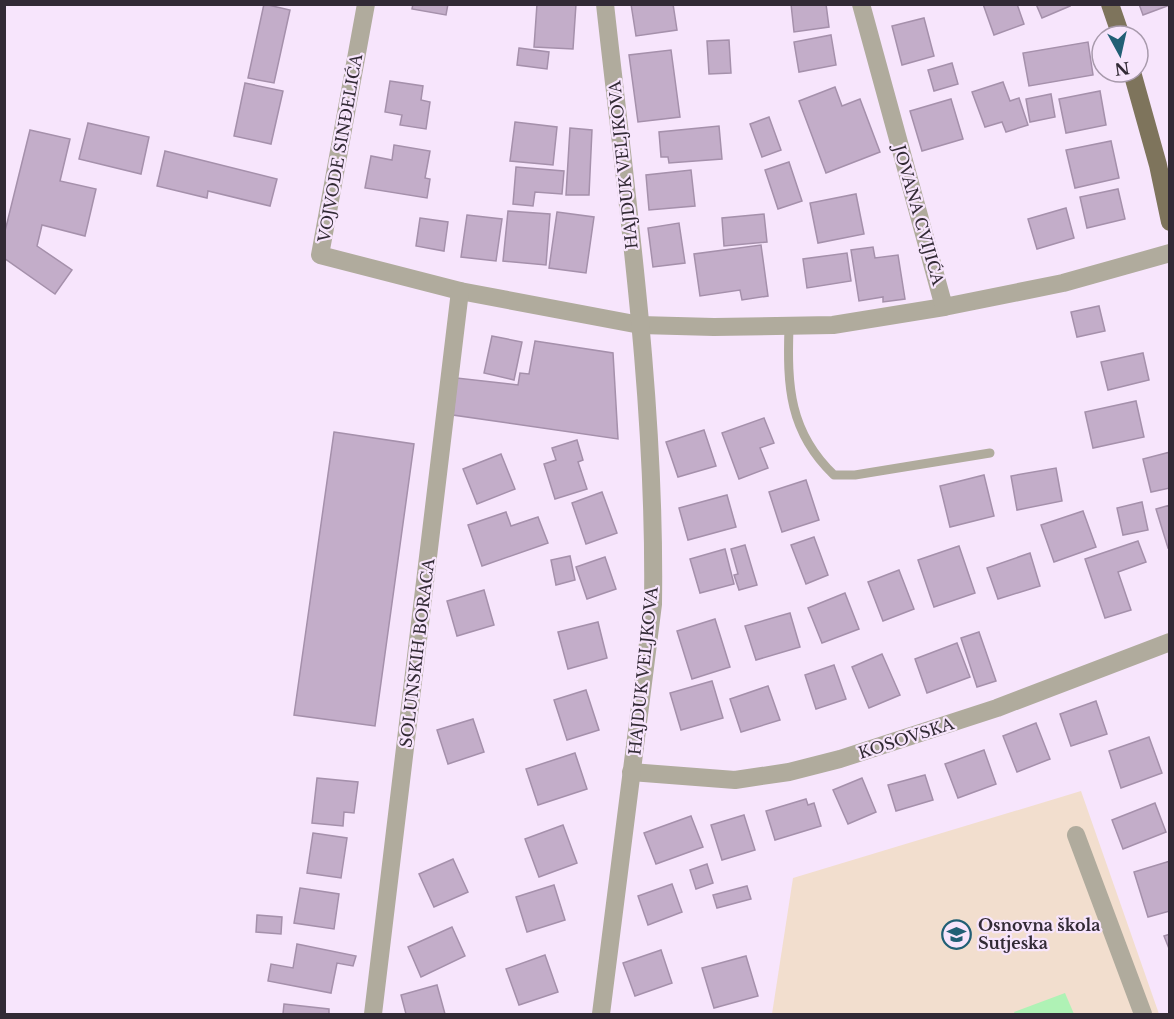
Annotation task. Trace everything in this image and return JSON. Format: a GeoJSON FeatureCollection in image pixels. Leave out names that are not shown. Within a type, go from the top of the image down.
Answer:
{"type":"FeatureCollection","features":[{"type":"Feature","properties":{"kind":"main road"},"geometry":{"type":"LineString","coordinates":[[1110,4],[1117,24]]}},
{"type":"Feature","properties":{"kind":"main road"},"geometry":{"type":"LineString","coordinates":[[1135,84],[1158,165],[1170,222]]}},
{"type":"Feature","properties":{"kind":"street","name":"VOJVODE SINĐELIĆA"},"geometry":{"type":"LineString","coordinates":[[366,4],[320,255],[460,291]]}},
{"type":"Feature","properties":{"kind":"street","name":"HAJDUK VELJKOVA"},"geometry":{"type":"LineString","coordinates":[[601,1014],[653,604],[654,541],[640,325],[605,4]]}},
{"type":"Feature","properties":{"kind":"street","name":"JOVANA CVIJIĆA"},"geometry":{"type":"LineString","coordinates":[[861,4],[945,307],[1063,283],[1170,253]]}},
{"type":"Feature","properties":{"kind":"street"},"geometry":{"type":"LineString","coordinates":[[460,291],[640,325],[789,327],[833,325],[945,307]]}},
{"type":"Feature","properties":{"kind":"street","name":"SOLUNSKIH BORACA"},"geometry":{"type":"LineString","coordinates":[[373,1014],[460,291]]}},
{"type":"Feature","properties":{"kind":"street","name":"KOSOVSKA"},"geometry":{"type":"LineString","coordinates":[[632,772],[735,780],[789,772],[840,759],[997,708],[1170,642]]}},
{"type":"Feature","properties":{"kind":"street"},"geometry":{"type":"LineString","coordinates":[[1076,835],[1143,1014]]}},
{"type":"Feature","properties":{"kind":"lane"},"geometry":{"type":"LineString","coordinates":[[789,327],[787,374],[794,408],[805,440],[818,460],[834,475],[855,475],[990,453]]}},
{"type":"Feature","properties":{"kind":"shaded area","name":"Osnovna škola Sutjeska"},"geometry":{"type":"Polygon","coordinates":[[[1081,791],[1159,1014],[772,1014],[793,878],[1081,791]]]}},
{"type":"Feature","properties":{"kind":"green space"},"geometry":{"type":"Polygon","coordinates":[[[1065,993],[1074,1014],[1015,1014],[1014,1012],[1065,993]]]}},
{"type":"Feature","properties":{"kind":"building"},"geometry":{"type":"Polygon","coordinates":[[[264,4],[290,10],[274,83],[248,78],[264,4]]]}},
{"type":"Feature","properties":{"kind":"building"},"geometry":{"type":"Polygon","coordinates":[[[413,4],[448,4],[446,15],[412,9],[413,4]]]}},
{"type":"Feature","properties":{"kind":"building"},"geometry":{"type":"Polygon","coordinates":[[[537,4],[576,4],[573,49],[534,47],[537,4]]]}},
{"type":"Feature","properties":{"kind":"building"},"geometry":{"type":"Polygon","coordinates":[[[631,4],[673,4],[677,30],[636,36],[631,4]]]}},
{"type":"Feature","properties":{"kind":"building"},"geometry":{"type":"Polygon","coordinates":[[[791,4],[826,4],[829,27],[794,32],[791,4]]]}},
{"type":"Feature","properties":{"kind":"building"},"geometry":{"type":"Polygon","coordinates":[[[983,4],[1017,4],[1024,24],[994,35],[983,4]]]}},
{"type":"Feature","properties":{"kind":"building"},"geometry":{"type":"Polygon","coordinates":[[[1036,4],[1069,4],[1070,6],[1042,18],[1036,4]]]}},
{"type":"Feature","properties":{"kind":"building"},"geometry":{"type":"Polygon","coordinates":[[[1139,4],[1170,4],[1170,5],[1143,15],[1139,4]]]}},
{"type":"Feature","properties":{"kind":"building"},"geometry":{"type":"Polygon","coordinates":[[[924,18],[934,56],[902,65],[892,26],[924,18]]]}},
{"type":"Feature","properties":{"kind":"building"},"geometry":{"type":"Polygon","coordinates":[[[831,35],[836,65],[799,72],[794,42],[831,35]]]}},
{"type":"Feature","properties":{"kind":"building"},"geometry":{"type":"Polygon","coordinates":[[[729,40],[731,73],[709,74],[707,41],[729,40]]]}},
{"type":"Feature","properties":{"kind":"building"},"geometry":{"type":"Polygon","coordinates":[[[1088,42],[1090,76],[1029,86],[1023,53],[1088,42]]]}},
{"type":"Feature","properties":{"kind":"building"},"geometry":{"type":"Polygon","coordinates":[[[519,48],[549,52],[547,69],[517,65],[519,48]]]}},
{"type":"Feature","properties":{"kind":"building"},"geometry":{"type":"Polygon","coordinates":[[[671,50],[680,117],[638,122],[629,55],[671,50]]]}},
{"type":"Feature","properties":{"kind":"building"},"geometry":{"type":"Polygon","coordinates":[[[952,63],[958,84],[934,91],[928,70],[952,63]]]}},
{"type":"Feature","properties":{"kind":"building"},"geometry":{"type":"Polygon","coordinates":[[[390,81],[423,86],[421,100],[430,102],[426,129],[400,125],[402,115],[385,112],[390,81]]]}},
{"type":"Feature","properties":{"kind":"building"},"geometry":{"type":"Polygon","coordinates":[[[1003,82],[1010,101],[1019,98],[1028,125],[1006,132],[1002,122],[985,127],[972,92],[1003,82]]]}},
{"type":"Feature","properties":{"kind":"building"},"geometry":{"type":"Polygon","coordinates":[[[245,83],[283,91],[271,144],[234,136],[245,83]]]}},
{"type":"Feature","properties":{"kind":"building"},"geometry":{"type":"Polygon","coordinates":[[[835,87],[842,106],[860,99],[880,152],[826,173],[799,101],[835,87]]]}},
{"type":"Feature","properties":{"kind":"building"},"geometry":{"type":"Polygon","coordinates":[[[1100,91],[1106,125],[1066,133],[1059,99],[1100,91]]]}},
{"type":"Feature","properties":{"kind":"building"},"geometry":{"type":"Polygon","coordinates":[[[1051,94],[1055,117],[1030,122],[1026,99],[1051,94]]]}},
{"type":"Feature","properties":{"kind":"building"},"geometry":{"type":"Polygon","coordinates":[[[951,99],[963,139],[922,151],[910,111],[951,99]]]}},
{"type":"Feature","properties":{"kind":"building"},"geometry":{"type":"Polygon","coordinates":[[[769,117],[781,150],[762,157],[750,124],[769,117]]]}},
{"type":"Feature","properties":{"kind":"building"},"geometry":{"type":"Polygon","coordinates":[[[515,122],[557,127],[553,165],[510,161],[515,122]]]}},
{"type":"Feature","properties":{"kind":"building"},"geometry":{"type":"Polygon","coordinates":[[[88,123],[149,137],[141,174],[79,159],[88,123]]]}},
{"type":"Feature","properties":{"kind":"building"},"geometry":{"type":"Polygon","coordinates":[[[719,126],[722,159],[669,163],[668,157],[661,157],[659,132],[719,126]]]}},
{"type":"Feature","properties":{"kind":"building"},"geometry":{"type":"Polygon","coordinates":[[[570,128],[592,130],[589,195],[566,195],[570,128]]]}},
{"type":"Feature","properties":{"kind":"building"},"geometry":{"type":"Polygon","coordinates":[[[30,130],[70,139],[60,181],[96,189],[85,236],[42,225],[37,246],[72,270],[55,294],[4,258],[4,235],[30,130]]]}},
{"type":"Feature","properties":{"kind":"building"},"geometry":{"type":"Polygon","coordinates":[[[1111,141],[1119,178],[1075,188],[1066,150],[1111,141]]]}},
{"type":"Feature","properties":{"kind":"building"},"geometry":{"type":"Polygon","coordinates":[[[394,145],[430,151],[425,178],[430,179],[427,198],[365,188],[371,156],[392,160],[394,145]]]}},
{"type":"Feature","properties":{"kind":"building"},"geometry":{"type":"Polygon","coordinates":[[[165,151],[277,179],[270,206],[208,191],[207,198],[157,186],[165,151]]]}},
{"type":"Feature","properties":{"kind":"building"},"geometry":{"type":"Polygon","coordinates":[[[789,162],[802,201],[778,209],[765,170],[789,162]]]}},
{"type":"Feature","properties":{"kind":"building"},"geometry":{"type":"Polygon","coordinates":[[[516,167],[564,171],[562,194],[535,192],[533,206],[513,204],[516,167]]]}},
{"type":"Feature","properties":{"kind":"building"},"geometry":{"type":"Polygon","coordinates":[[[691,170],[695,206],[649,210],[646,175],[691,170]]]}},
{"type":"Feature","properties":{"kind":"building"},"geometry":{"type":"Polygon","coordinates":[[[1118,189],[1125,219],[1087,228],[1080,197],[1118,189]]]}},
{"type":"Feature","properties":{"kind":"building"},"geometry":{"type":"Polygon","coordinates":[[[856,194],[864,234],[818,243],[810,203],[856,194]]]}},
{"type":"Feature","properties":{"kind":"building"},"geometry":{"type":"Polygon","coordinates":[[[1066,208],[1074,238],[1037,249],[1028,219],[1066,208]]]}},
{"type":"Feature","properties":{"kind":"building"},"geometry":{"type":"Polygon","coordinates":[[[508,211],[550,214],[546,265],[503,261],[508,211]]]}},
{"type":"Feature","properties":{"kind":"building"},"geometry":{"type":"Polygon","coordinates":[[[557,212],[594,217],[586,273],[549,268],[557,212]]]}},
{"type":"Feature","properties":{"kind":"building"},"geometry":{"type":"Polygon","coordinates":[[[764,214],[767,242],[724,246],[722,218],[764,214]]]}},
{"type":"Feature","properties":{"kind":"building"},"geometry":{"type":"Polygon","coordinates":[[[467,215],[502,219],[496,261],[461,257],[467,215]]]}},
{"type":"Feature","properties":{"kind":"building"},"geometry":{"type":"Polygon","coordinates":[[[420,218],[448,222],[444,251],[416,246],[420,218]]]}},
{"type":"Feature","properties":{"kind":"building"},"geometry":{"type":"Polygon","coordinates":[[[679,223],[685,263],[653,267],[648,228],[679,223]]]}},
{"type":"Feature","properties":{"kind":"building"},"geometry":{"type":"Polygon","coordinates":[[[761,245],[768,296],[742,300],[740,290],[700,296],[694,254],[761,245]]]}},
{"type":"Feature","properties":{"kind":"building"},"geometry":{"type":"Polygon","coordinates":[[[873,247],[875,258],[898,255],[905,299],[883,302],[883,297],[859,301],[851,250],[873,247]]]}},
{"type":"Feature","properties":{"kind":"building"},"geometry":{"type":"Polygon","coordinates":[[[847,253],[851,281],[807,288],[803,259],[847,253]]]}},
{"type":"Feature","properties":{"kind":"building"},"geometry":{"type":"Polygon","coordinates":[[[1099,306],[1105,331],[1077,337],[1071,312],[1099,306]]]}},
{"type":"Feature","properties":{"kind":"building"},"geometry":{"type":"Polygon","coordinates":[[[492,336],[522,342],[514,380],[484,373],[492,336]]]}},
{"type":"Feature","properties":{"kind":"building"},"geometry":{"type":"Polygon","coordinates":[[[535,341],[613,353],[618,439],[453,415],[457,378],[518,385],[520,373],[529,374],[535,341]]]}},
{"type":"Feature","properties":{"kind":"building"},"geometry":{"type":"Polygon","coordinates":[[[1143,353],[1149,380],[1108,390],[1101,362],[1143,353]]]}},
{"type":"Feature","properties":{"kind":"building"},"geometry":{"type":"Polygon","coordinates":[[[1136,401],[1144,437],[1093,448],[1085,412],[1136,401]]]}},
{"type":"Feature","properties":{"kind":"building"},"geometry":{"type":"Polygon","coordinates":[[[764,418],[774,443],[760,448],[768,468],[739,479],[722,433],[764,418]]]}},
{"type":"Feature","properties":{"kind":"building"},"geometry":{"type":"Polygon","coordinates":[[[704,430],[716,466],[678,477],[666,442],[704,430]]]}},
{"type":"Feature","properties":{"kind":"building"},"geometry":{"type":"Polygon","coordinates":[[[334,432],[414,444],[375,726],[294,715],[334,432]]]}},
{"type":"Feature","properties":{"kind":"building"},"geometry":{"type":"Polygon","coordinates":[[[577,440],[583,460],[578,462],[587,489],[555,499],[544,464],[556,460],[552,448],[577,440]]]}},
{"type":"Feature","properties":{"kind":"building"},"geometry":{"type":"Polygon","coordinates":[[[1170,452],[1170,488],[1151,492],[1143,459],[1170,452]]]}},
{"type":"Feature","properties":{"kind":"building"},"geometry":{"type":"Polygon","coordinates":[[[501,454],[515,489],[477,504],[463,469],[501,454]]]}},
{"type":"Feature","properties":{"kind":"building"},"geometry":{"type":"Polygon","coordinates":[[[1056,468],[1062,501],[1017,510],[1011,476],[1056,468]]]}},
{"type":"Feature","properties":{"kind":"building"},"geometry":{"type":"Polygon","coordinates":[[[984,475],[994,516],[950,527],[940,486],[984,475]]]}},
{"type":"Feature","properties":{"kind":"building"},"geometry":{"type":"Polygon","coordinates":[[[806,480],[819,520],[782,532],[769,492],[806,480]]]}},
{"type":"Feature","properties":{"kind":"building"},"geometry":{"type":"Polygon","coordinates":[[[602,492],[617,533],[586,544],[572,503],[602,492]]]}},
{"type":"Feature","properties":{"kind":"building"},"geometry":{"type":"Polygon","coordinates":[[[727,495],[736,527],[688,540],[679,508],[727,495]]]}},
{"type":"Feature","properties":{"kind":"building"},"geometry":{"type":"Polygon","coordinates":[[[1142,502],[1148,530],[1123,535],[1117,508],[1142,502]]]}},
{"type":"Feature","properties":{"kind":"building"},"geometry":{"type":"Polygon","coordinates":[[[1170,505],[1170,547],[1168,548],[1156,509],[1170,505]]]}},
{"type":"Feature","properties":{"kind":"building"},"geometry":{"type":"Polygon","coordinates":[[[1083,511],[1096,547],[1054,562],[1041,525],[1083,511]]]}},
{"type":"Feature","properties":{"kind":"building"},"geometry":{"type":"Polygon","coordinates":[[[506,512],[511,526],[538,517],[548,543],[482,566],[468,525],[506,512]]]}},
{"type":"Feature","properties":{"kind":"building"},"geometry":{"type":"Polygon","coordinates":[[[814,537],[828,575],[806,584],[791,545],[814,537]]]}},
{"type":"Feature","properties":{"kind":"building"},"geometry":{"type":"Polygon","coordinates":[[[1138,541],[1146,562],[1118,572],[1131,610],[1105,618],[1085,559],[1138,541]]]}},
{"type":"Feature","properties":{"kind":"building"},"geometry":{"type":"Polygon","coordinates":[[[745,545],[757,585],[739,590],[734,575],[738,574],[731,549],[745,545]]]}},
{"type":"Feature","properties":{"kind":"building"},"geometry":{"type":"Polygon","coordinates":[[[959,546],[975,593],[934,607],[918,560],[959,546]]]}},
{"type":"Feature","properties":{"kind":"building"},"geometry":{"type":"Polygon","coordinates":[[[725,549],[734,584],[700,593],[690,559],[725,549]]]}},
{"type":"Feature","properties":{"kind":"building"},"geometry":{"type":"Polygon","coordinates":[[[1030,553],[1040,586],[998,599],[987,568],[1030,553]]]}},
{"type":"Feature","properties":{"kind":"building"},"geometry":{"type":"Polygon","coordinates":[[[570,556],[575,580],[556,585],[551,560],[570,556]]]}},
{"type":"Feature","properties":{"kind":"building"},"geometry":{"type":"Polygon","coordinates":[[[605,557],[616,589],[587,599],[576,567],[605,557]]]}},
{"type":"Feature","properties":{"kind":"building"},"geometry":{"type":"Polygon","coordinates":[[[899,570],[914,609],[883,621],[868,582],[899,570]]]}},
{"type":"Feature","properties":{"kind":"building"},"geometry":{"type":"Polygon","coordinates":[[[484,590],[494,625],[457,636],[447,601],[484,590]]]}},
{"type":"Feature","properties":{"kind":"building"},"geometry":{"type":"Polygon","coordinates":[[[845,593],[859,629],[822,643],[808,608],[845,593]]]}},
{"type":"Feature","properties":{"kind":"building"},"geometry":{"type":"Polygon","coordinates":[[[790,613],[800,647],[756,660],[745,626],[790,613]]]}},
{"type":"Feature","properties":{"kind":"building"},"geometry":{"type":"Polygon","coordinates":[[[715,619],[730,667],[692,679],[677,631],[715,619]]]}},
{"type":"Feature","properties":{"kind":"building"},"geometry":{"type":"Polygon","coordinates":[[[598,622],[607,658],[568,669],[558,632],[598,622]]]}},
{"type":"Feature","properties":{"kind":"building"},"geometry":{"type":"Polygon","coordinates":[[[979,632],[996,681],[977,687],[961,638],[979,632]]]}},
{"type":"Feature","properties":{"kind":"building"},"geometry":{"type":"Polygon","coordinates":[[[957,643],[970,677],[927,693],[915,659],[957,643]]]}},
{"type":"Feature","properties":{"kind":"building"},"geometry":{"type":"Polygon","coordinates":[[[882,654],[900,695],[869,708],[852,667],[882,654]]]}},
{"type":"Feature","properties":{"kind":"building"},"geometry":{"type":"Polygon","coordinates":[[[834,665],[846,699],[816,709],[805,675],[834,665]]]}},
{"type":"Feature","properties":{"kind":"building"},"geometry":{"type":"Polygon","coordinates":[[[712,681],[723,718],[681,730],[670,693],[712,681]]]}},
{"type":"Feature","properties":{"kind":"building"},"geometry":{"type":"Polygon","coordinates":[[[768,686],[780,720],[741,732],[730,699],[768,686]]]}},
{"type":"Feature","properties":{"kind":"building"},"geometry":{"type":"Polygon","coordinates":[[[586,690],[599,730],[567,740],[554,700],[586,690]]]}},
{"type":"Feature","properties":{"kind":"building"},"geometry":{"type":"Polygon","coordinates":[[[1096,701],[1107,734],[1071,746],[1060,714],[1096,701]]]}},
{"type":"Feature","properties":{"kind":"building"},"geometry":{"type":"Polygon","coordinates":[[[473,719],[484,752],[448,764],[437,730],[473,719]]]}},
{"type":"Feature","properties":{"kind":"building"},"geometry":{"type":"Polygon","coordinates":[[[1036,723],[1050,759],[1017,772],[1003,736],[1036,723]]]}},
{"type":"Feature","properties":{"kind":"building"},"geometry":{"type":"Polygon","coordinates":[[[1149,737],[1162,773],[1121,788],[1109,751],[1149,737]]]}},
{"type":"Feature","properties":{"kind":"building"},"geometry":{"type":"Polygon","coordinates":[[[984,750],[996,784],[958,798],[945,764],[984,750]]]}},
{"type":"Feature","properties":{"kind":"building"},"geometry":{"type":"Polygon","coordinates":[[[575,753],[587,789],[538,805],[526,769],[575,753]]]}},
{"type":"Feature","properties":{"kind":"building"},"geometry":{"type":"Polygon","coordinates":[[[925,775],[933,800],[896,811],[888,785],[925,775]]]}},
{"type":"Feature","properties":{"kind":"building"},"geometry":{"type":"Polygon","coordinates":[[[317,778],[358,782],[354,813],[344,812],[343,826],[312,823],[317,778]]]}},
{"type":"Feature","properties":{"kind":"building"},"geometry":{"type":"Polygon","coordinates":[[[862,778],[876,812],[848,824],[833,790],[862,778]]]}},
{"type":"Feature","properties":{"kind":"building"},"geometry":{"type":"Polygon","coordinates":[[[806,799],[808,805],[814,803],[821,826],[775,840],[766,811],[806,799]]]}},
{"type":"Feature","properties":{"kind":"building"},"geometry":{"type":"Polygon","coordinates":[[[1155,803],[1166,832],[1123,849],[1112,820],[1155,803]]]}},
{"type":"Feature","properties":{"kind":"building"},"geometry":{"type":"Polygon","coordinates":[[[744,815],[755,850],[722,860],[711,825],[744,815]]]}},
{"type":"Feature","properties":{"kind":"building"},"geometry":{"type":"Polygon","coordinates":[[[691,816],[703,847],[656,864],[644,833],[691,816]]]}},
{"type":"Feature","properties":{"kind":"building"},"geometry":{"type":"Polygon","coordinates":[[[563,825],[577,863],[539,877],[525,839],[563,825]]]}},
{"type":"Feature","properties":{"kind":"building"},"geometry":{"type":"Polygon","coordinates":[[[313,833],[347,838],[341,878],[307,873],[313,833]]]}},
{"type":"Feature","properties":{"kind":"building"},"geometry":{"type":"Polygon","coordinates":[[[453,859],[468,892],[434,907],[419,874],[453,859]]]}},
{"type":"Feature","properties":{"kind":"building"},"geometry":{"type":"Polygon","coordinates":[[[1170,861],[1170,911],[1148,917],[1134,872],[1170,861]]]}},
{"type":"Feature","properties":{"kind":"building"},"geometry":{"type":"Polygon","coordinates":[[[707,864],[713,883],[696,889],[690,870],[707,864]]]}},
{"type":"Feature","properties":{"kind":"building"},"geometry":{"type":"Polygon","coordinates":[[[672,884],[682,912],[648,925],[638,896],[672,884]]]}},
{"type":"Feature","properties":{"kind":"building"},"geometry":{"type":"Polygon","coordinates":[[[554,885],[565,920],[527,932],[516,897],[554,885]]]}},
{"type":"Feature","properties":{"kind":"building"},"geometry":{"type":"Polygon","coordinates":[[[747,886],[751,899],[717,908],[713,895],[747,886]]]}},
{"type":"Feature","properties":{"kind":"building"},"geometry":{"type":"Polygon","coordinates":[[[300,888],[339,894],[334,929],[294,923],[300,888]]]}},
{"type":"Feature","properties":{"kind":"building"},"geometry":{"type":"Polygon","coordinates":[[[257,915],[282,917],[281,934],[256,932],[257,915]]]}},
{"type":"Feature","properties":{"kind":"building"},"geometry":{"type":"Polygon","coordinates":[[[452,927],[465,956],[421,977],[408,947],[452,927]]]}},
{"type":"Feature","properties":{"kind":"building"},"geometry":{"type":"Polygon","coordinates":[[[1170,934],[1170,951],[1164,936],[1170,934]]]}},
{"type":"Feature","properties":{"kind":"building"},"geometry":{"type":"Polygon","coordinates":[[[297,944],[356,956],[353,966],[337,963],[331,993],[268,981],[271,964],[293,968],[297,944]]]}},
{"type":"Feature","properties":{"kind":"building"},"geometry":{"type":"Polygon","coordinates":[[[661,950],[672,983],[635,996],[623,963],[661,950]]]}},
{"type":"Feature","properties":{"kind":"building"},"geometry":{"type":"Polygon","coordinates":[[[545,955],[558,992],[519,1005],[506,969],[545,955]]]}},
{"type":"Feature","properties":{"kind":"building"},"geometry":{"type":"Polygon","coordinates":[[[746,956],[758,996],[714,1008],[702,968],[746,956]]]}},
{"type":"Feature","properties":{"kind":"building"},"geometry":{"type":"Polygon","coordinates":[[[437,985],[445,1014],[406,1014],[401,995],[437,985]]]}},
{"type":"Feature","properties":{"kind":"building"},"geometry":{"type":"Polygon","coordinates":[[[284,1004],[329,1009],[329,1014],[283,1014],[284,1004]]]}},
{"type":"Feature","properties":{"kind":"place","name":"Osnovna škola Sutjeska"},"geometry":{"type":"Point","coordinates":[957,934]}}]}
